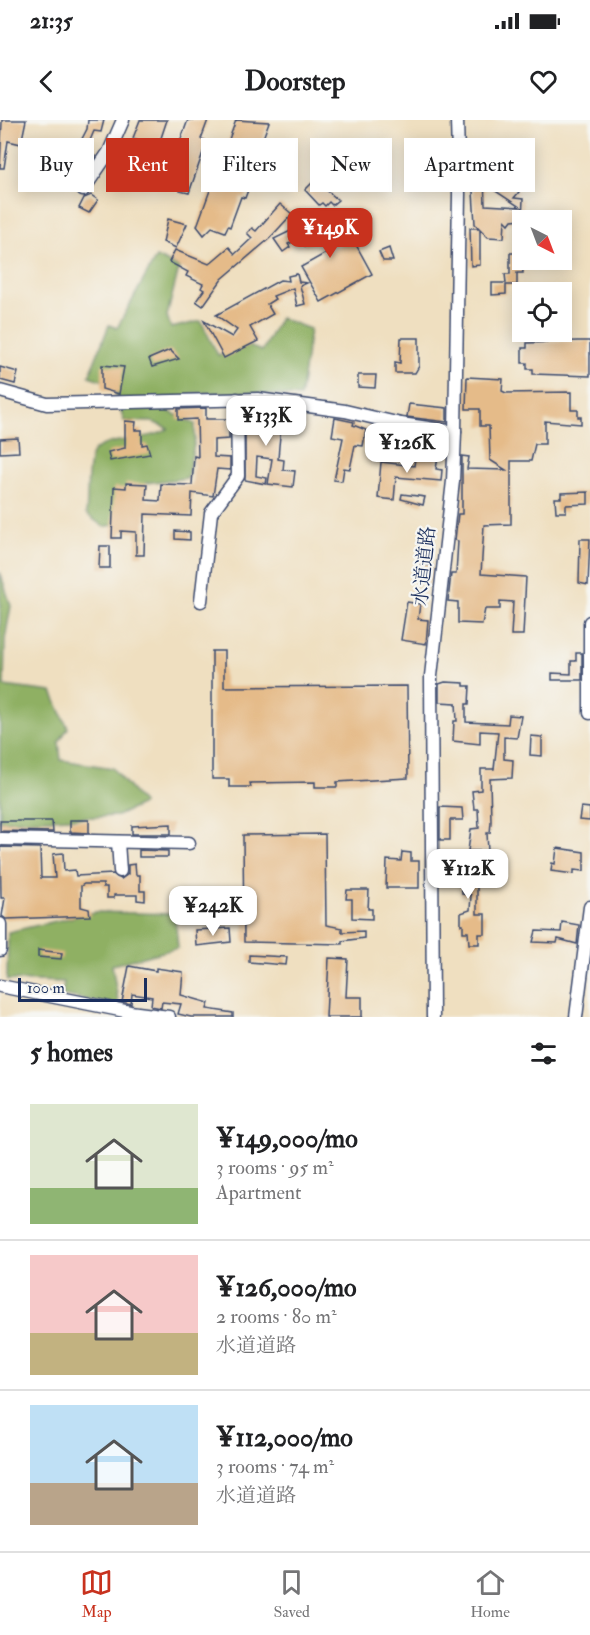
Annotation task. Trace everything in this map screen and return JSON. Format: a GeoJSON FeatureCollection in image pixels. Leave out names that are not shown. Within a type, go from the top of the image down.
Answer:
{"type":"FeatureCollection","features":[{"type":"Feature","properties":{"kind":"street"},"geometry":{"type":"LineString","coordinates":[[94,174],[109,152],[123,120]]}},
{"type":"Feature","properties":{"kind":"street","name":"水道道路"},"geometry":{"type":"LineString","coordinates":[[433,1017],[431,676],[453,482],[459,194],[457,120]]}},
{"type":"Feature","properties":{"kind":"street"},"geometry":{"type":"LineString","coordinates":[[0,391],[47,404],[258,399],[345,411],[401,424],[455,432]]}},
{"type":"Feature","properties":{"kind":"street"},"geometry":{"type":"LineString","coordinates":[[201,601],[211,513],[238,476],[237,399]]}},
{"type":"Feature","properties":{"kind":"street"},"geometry":{"type":"LineString","coordinates":[[590,622],[590,713]]}},
{"type":"Feature","properties":{"kind":"street"},"geometry":{"type":"LineString","coordinates":[[0,839],[189,843]]}},
{"type":"Feature","properties":{"kind":"street"},"geometry":{"type":"LineString","coordinates":[[118,842],[120,871]]}},
{"type":"Feature","properties":{"kind":"street"},"geometry":{"type":"LineString","coordinates":[[576,1017],[590,907]]}},
{"type":"Feature","properties":{"kind":"street"},"geometry":{"type":"LineString","coordinates":[[0,924],[0,950]]}},
{"type":"Feature","properties":{"kind":"street"},"geometry":{"type":"LineString","coordinates":[[0,986],[130,1012],[169,1017]]}},
{"type":"Feature","properties":{"kind":"green space"},"geometry":{"type":"Polygon","coordinates":[[[156,257],[179,268],[167,316],[171,328],[201,321],[218,355],[248,346],[262,351],[280,318],[310,329],[301,392],[300,397],[256,393],[193,393],[168,411],[195,424],[195,440],[187,478],[146,483],[125,522],[104,527],[86,514],[91,456],[103,445],[149,436],[168,429],[153,422],[124,421],[113,384],[89,376],[109,325],[117,328],[156,257]]]}},
{"type":"Feature","properties":{"kind":"green space"},"geometry":{"type":"Polygon","coordinates":[[[0,572],[11,606],[5,639],[4,686],[52,692],[68,728],[59,742],[61,760],[113,768],[143,804],[117,816],[0,821],[0,572]]]}},
{"type":"Feature","properties":{"kind":"green space"},"geometry":{"type":"Polygon","coordinates":[[[95,912],[175,914],[178,948],[112,965],[119,1006],[62,995],[64,982],[7,980],[8,932],[95,912]]]}},
{"type":"Feature","properties":{"kind":"building"},"geometry":{"type":"Polygon","coordinates":[[[2,120],[26,120],[22,138],[18,138],[18,143],[8,141],[4,168],[0,168],[2,120]]]}},
{"type":"Feature","properties":{"kind":"building"},"geometry":{"type":"Polygon","coordinates":[[[88,120],[104,120],[101,132],[94,131],[91,138],[82,138],[88,120]]]}},
{"type":"Feature","properties":{"kind":"building"},"geometry":{"type":"Polygon","coordinates":[[[140,120],[167,120],[161,138],[133,138],[140,120]]]}},
{"type":"Feature","properties":{"kind":"building"},"geometry":{"type":"Polygon","coordinates":[[[188,120],[208,120],[201,138],[201,158],[189,193],[184,192],[189,192],[189,138],[181,138],[188,120]]]}},
{"type":"Feature","properties":{"kind":"building"},"geometry":{"type":"Polygon","coordinates":[[[236,120],[269,122],[263,138],[229,138],[236,120]]]}},
{"type":"Feature","properties":{"kind":"building"},"geometry":{"type":"Polygon","coordinates":[[[310,185],[310,192],[329,192],[338,200],[332,205],[329,202],[325,206],[322,203],[319,205],[305,190],[310,185]]]}},
{"type":"Feature","properties":{"kind":"building"},"geometry":{"type":"Polygon","coordinates":[[[209,192],[247,192],[245,198],[241,197],[230,227],[228,226],[225,232],[212,227],[204,235],[197,226],[209,192]]]}},
{"type":"Feature","properties":{"kind":"building"},"geometry":{"type":"Polygon","coordinates":[[[473,192],[485,192],[485,205],[520,207],[497,192],[519,192],[514,198],[523,199],[522,210],[512,210],[512,220],[509,224],[505,220],[504,238],[488,237],[480,229],[480,265],[471,266],[470,228],[479,228],[475,224],[473,192]]]}},
{"type":"Feature","properties":{"kind":"building"},"geometry":{"type":"Polygon","coordinates":[[[91,195],[98,200],[89,213],[79,208],[84,198],[91,195]]]}},
{"type":"Feature","properties":{"kind":"building"},"geometry":{"type":"Polygon","coordinates":[[[280,204],[292,214],[269,239],[222,279],[203,306],[196,301],[204,290],[201,288],[203,284],[186,276],[188,272],[169,262],[175,250],[209,264],[229,247],[235,254],[252,238],[247,233],[252,228],[256,231],[280,204]]]}},
{"type":"Feature","properties":{"kind":"building"},"geometry":{"type":"Polygon","coordinates":[[[355,218],[357,223],[348,230],[372,274],[321,302],[301,267],[344,243],[339,231],[305,246],[301,238],[288,244],[290,247],[283,252],[274,239],[311,221],[315,231],[355,218]]]}},
{"type":"Feature","properties":{"kind":"building"},"geometry":{"type":"Polygon","coordinates":[[[168,219],[187,224],[176,248],[163,242],[168,219]]]}},
{"type":"Feature","properties":{"kind":"building"},"geometry":{"type":"Polygon","coordinates":[[[389,248],[393,261],[383,261],[379,252],[389,248]]]}},
{"type":"Feature","properties":{"kind":"building"},"geometry":{"type":"Polygon","coordinates":[[[510,253],[512,253],[512,270],[523,270],[523,273],[517,273],[517,282],[506,285],[506,294],[492,295],[492,283],[506,283],[505,274],[510,274],[510,253]]]}},
{"type":"Feature","properties":{"kind":"building"},"geometry":{"type":"Polygon","coordinates":[[[297,274],[299,282],[307,283],[300,286],[305,304],[297,306],[293,288],[273,296],[275,299],[267,304],[273,314],[250,327],[258,341],[224,358],[204,321],[232,337],[237,330],[216,315],[280,280],[289,281],[288,276],[297,274]]]}},
{"type":"Feature","properties":{"kind":"building"},"geometry":{"type":"Polygon","coordinates":[[[401,338],[419,338],[419,366],[415,373],[395,373],[395,362],[400,363],[401,338]]]}},
{"type":"Feature","properties":{"kind":"building"},"geometry":{"type":"Polygon","coordinates":[[[590,341],[590,376],[533,374],[533,369],[527,369],[527,363],[522,363],[522,348],[527,348],[527,343],[590,341]]]}},
{"type":"Feature","properties":{"kind":"building"},"geometry":{"type":"Polygon","coordinates":[[[170,350],[179,359],[152,367],[149,359],[170,350]]]}},
{"type":"Feature","properties":{"kind":"building"},"geometry":{"type":"Polygon","coordinates":[[[102,365],[124,367],[119,394],[102,389],[102,365]]]}},
{"type":"Feature","properties":{"kind":"building"},"geometry":{"type":"Polygon","coordinates":[[[0,367],[18,372],[15,384],[0,380],[0,367]]]}},
{"type":"Feature","properties":{"kind":"building"},"geometry":{"type":"Polygon","coordinates":[[[358,375],[376,375],[375,388],[358,387],[358,375]]]}},
{"type":"Feature","properties":{"kind":"building"},"geometry":{"type":"Polygon","coordinates":[[[467,377],[503,379],[502,391],[506,393],[571,392],[571,410],[578,410],[578,417],[581,417],[581,424],[545,421],[545,444],[535,444],[531,461],[511,461],[511,524],[484,525],[481,574],[526,577],[523,635],[511,635],[513,602],[500,601],[500,609],[485,609],[482,624],[458,623],[458,602],[448,601],[451,574],[456,574],[458,541],[455,540],[458,514],[462,514],[462,456],[469,457],[467,469],[506,470],[490,460],[489,426],[480,426],[480,409],[466,409],[467,377]]]}},
{"type":"Feature","properties":{"kind":"building"},"geometry":{"type":"Polygon","coordinates":[[[409,404],[447,408],[447,422],[407,417],[409,404]]]}},
{"type":"Feature","properties":{"kind":"building"},"geometry":{"type":"Polygon","coordinates":[[[206,408],[206,419],[229,419],[229,439],[214,440],[214,457],[230,458],[230,470],[217,469],[213,496],[192,493],[191,516],[145,514],[144,555],[136,555],[136,532],[121,531],[121,538],[112,538],[114,487],[126,488],[126,483],[147,484],[146,500],[160,501],[161,484],[192,485],[194,456],[198,457],[197,419],[178,420],[178,409],[206,408]]]}},
{"type":"Feature","properties":{"kind":"building"},"geometry":{"type":"Polygon","coordinates":[[[245,408],[261,408],[259,420],[280,423],[283,411],[296,413],[293,429],[281,427],[278,459],[284,460],[283,470],[295,471],[293,487],[268,484],[272,459],[257,457],[256,476],[267,478],[266,484],[245,480],[245,408]]]}},
{"type":"Feature","properties":{"kind":"building"},"geometry":{"type":"Polygon","coordinates":[[[335,418],[354,422],[353,425],[366,430],[363,446],[355,445],[350,469],[344,468],[342,481],[334,480],[343,438],[332,436],[335,418]]]}},
{"type":"Feature","properties":{"kind":"building"},"geometry":{"type":"Polygon","coordinates":[[[125,421],[136,422],[135,430],[142,430],[142,445],[147,444],[150,454],[110,461],[108,452],[125,448],[125,421]]]}},
{"type":"Feature","properties":{"kind":"building"},"geometry":{"type":"Polygon","coordinates":[[[18,438],[19,452],[0,453],[0,439],[18,438]]]}},
{"type":"Feature","properties":{"kind":"building"},"geometry":{"type":"Polygon","coordinates":[[[416,451],[438,457],[436,469],[442,470],[441,481],[396,477],[394,500],[378,498],[381,462],[414,466],[416,451]]]}},
{"type":"Feature","properties":{"kind":"building"},"geometry":{"type":"Polygon","coordinates":[[[588,492],[588,504],[566,505],[566,512],[556,512],[555,498],[561,498],[561,493],[588,492]]]}},
{"type":"Feature","properties":{"kind":"building"},"geometry":{"type":"Polygon","coordinates":[[[402,494],[425,497],[423,505],[401,499],[402,494]]]}},
{"type":"Feature","properties":{"kind":"building"},"geometry":{"type":"Polygon","coordinates":[[[175,531],[190,532],[190,540],[175,539],[175,531]]]}},
{"type":"Feature","properties":{"kind":"building"},"geometry":{"type":"Polygon","coordinates":[[[580,539],[590,539],[588,585],[579,583],[580,539]]]}},
{"type":"Feature","properties":{"kind":"building"},"geometry":{"type":"Polygon","coordinates":[[[100,546],[110,546],[110,568],[99,568],[100,546]]]}},
{"type":"Feature","properties":{"kind":"building"},"geometry":{"type":"Polygon","coordinates":[[[421,564],[433,566],[430,583],[419,581],[421,564]]]}},
{"type":"Feature","properties":{"kind":"building"},"geometry":{"type":"Polygon","coordinates":[[[407,602],[420,604],[418,619],[428,620],[426,644],[401,640],[407,602]]]}},
{"type":"Feature","properties":{"kind":"building"},"geometry":{"type":"Polygon","coordinates":[[[212,651],[224,651],[224,687],[407,686],[408,778],[337,782],[337,787],[315,787],[315,782],[250,783],[251,787],[229,787],[229,779],[212,779],[212,651]]]}},
{"type":"Feature","properties":{"kind":"building"},"geometry":{"type":"Polygon","coordinates":[[[576,653],[582,653],[582,680],[552,680],[552,673],[571,674],[571,661],[576,661],[576,653]]]}},
{"type":"Feature","properties":{"kind":"building"},"geometry":{"type":"Polygon","coordinates":[[[464,683],[464,686],[470,686],[469,704],[466,704],[466,722],[508,724],[509,715],[521,716],[517,738],[504,737],[504,759],[513,760],[512,778],[490,779],[491,822],[490,833],[487,833],[488,851],[468,851],[471,829],[479,828],[478,809],[474,809],[472,791],[481,790],[481,769],[494,769],[498,732],[480,731],[480,744],[453,741],[454,721],[457,721],[456,703],[439,702],[439,684],[464,683]]]}},
{"type":"Feature","properties":{"kind":"building"},"geometry":{"type":"Polygon","coordinates":[[[531,736],[542,737],[542,756],[530,755],[531,736]]]}},
{"type":"Feature","properties":{"kind":"building"},"geometry":{"type":"Polygon","coordinates":[[[440,807],[462,808],[463,820],[450,820],[450,840],[440,840],[440,807]]]}},
{"type":"Feature","properties":{"kind":"building"},"geometry":{"type":"Polygon","coordinates":[[[581,807],[590,808],[590,821],[579,820],[581,807]]]}},
{"type":"Feature","properties":{"kind":"building"},"geometry":{"type":"Polygon","coordinates":[[[70,820],[89,820],[89,833],[70,832],[70,820]]]}},
{"type":"Feature","properties":{"kind":"building"},"geometry":{"type":"Polygon","coordinates":[[[0,821],[52,821],[53,832],[0,831],[0,821]]]}},
{"type":"Feature","properties":{"kind":"building"},"geometry":{"type":"Polygon","coordinates":[[[171,824],[171,834],[132,834],[132,826],[171,824]]]}},
{"type":"Feature","properties":{"kind":"building"},"geometry":{"type":"Polygon","coordinates":[[[325,834],[326,925],[342,928],[342,932],[364,931],[364,938],[342,941],[342,944],[244,942],[243,835],[325,834]]]}},
{"type":"Feature","properties":{"kind":"building"},"geometry":{"type":"Polygon","coordinates":[[[0,847],[40,848],[41,878],[55,878],[53,854],[63,853],[64,871],[75,870],[76,876],[113,874],[121,879],[128,874],[128,865],[135,864],[136,875],[140,875],[140,891],[145,891],[145,901],[137,900],[137,895],[114,895],[114,898],[107,898],[107,887],[103,887],[103,884],[84,884],[81,886],[81,907],[89,909],[90,916],[6,919],[2,916],[5,898],[1,898],[0,847]]]}},
{"type":"Feature","properties":{"kind":"building"},"geometry":{"type":"Polygon","coordinates":[[[557,848],[584,852],[584,871],[574,870],[574,874],[551,871],[552,863],[555,864],[557,848]]]}},
{"type":"Feature","properties":{"kind":"building"},"geometry":{"type":"Polygon","coordinates":[[[139,850],[168,851],[168,857],[139,857],[139,850]]]}},
{"type":"Feature","properties":{"kind":"building"},"geometry":{"type":"Polygon","coordinates":[[[402,852],[411,853],[411,861],[419,861],[419,888],[386,888],[387,860],[401,861],[402,852]]]}},
{"type":"Feature","properties":{"kind":"building"},"geometry":{"type":"Polygon","coordinates":[[[440,857],[462,857],[463,872],[477,872],[477,914],[485,914],[485,934],[479,934],[479,944],[469,944],[468,932],[463,932],[463,925],[461,925],[461,913],[470,910],[471,895],[462,894],[461,873],[455,873],[455,866],[440,866],[440,857]]]}},
{"type":"Feature","properties":{"kind":"building"},"geometry":{"type":"Polygon","coordinates":[[[347,890],[369,890],[368,909],[372,909],[372,919],[352,918],[352,899],[346,899],[347,890]]]}},
{"type":"Feature","properties":{"kind":"building"},"geometry":{"type":"Polygon","coordinates":[[[562,922],[579,925],[577,944],[558,939],[557,943],[533,942],[536,931],[561,932],[562,922]]]}},
{"type":"Feature","properties":{"kind":"building"},"geometry":{"type":"Polygon","coordinates":[[[230,928],[231,942],[196,946],[195,930],[230,928]]]}},
{"type":"Feature","properties":{"kind":"building"},"geometry":{"type":"Polygon","coordinates":[[[38,950],[62,953],[61,959],[38,957],[38,950]]]}},
{"type":"Feature","properties":{"kind":"building"},"geometry":{"type":"Polygon","coordinates":[[[249,955],[287,957],[286,965],[249,962],[249,955]]]}},
{"type":"Feature","properties":{"kind":"building"},"geometry":{"type":"Polygon","coordinates":[[[329,958],[348,959],[346,997],[362,997],[362,1017],[326,1017],[329,958]]]}},
{"type":"Feature","properties":{"kind":"building"},"geometry":{"type":"Polygon","coordinates":[[[129,966],[156,971],[156,968],[183,972],[181,995],[209,1003],[207,1009],[233,1013],[233,1017],[191,1017],[178,1014],[181,1004],[162,1002],[161,1008],[151,1006],[152,997],[132,994],[131,1004],[122,1002],[129,966]]]}}]}
